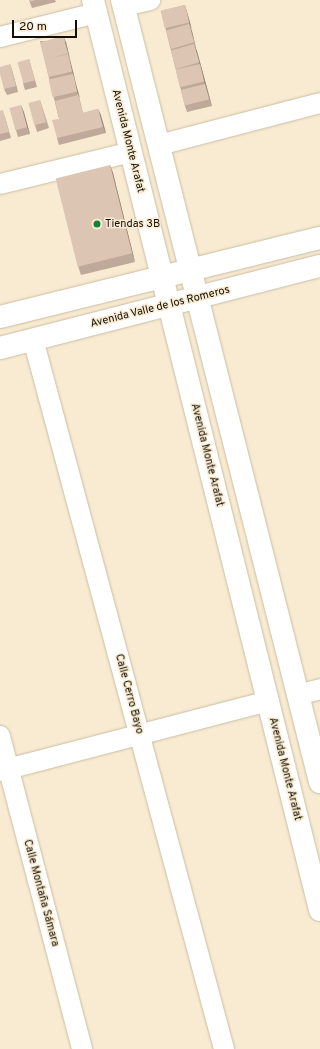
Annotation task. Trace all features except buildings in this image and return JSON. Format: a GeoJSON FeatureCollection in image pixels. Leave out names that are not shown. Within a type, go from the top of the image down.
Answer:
{"type":"FeatureCollection","features":[{"type":"Feature","properties":{"kind":"street"},"geometry":{"type":"LineString","coordinates":[[150,0],[123,3],[320,782]]}},
{"type":"Feature","properties":{"kind":"street"},"geometry":{"type":"LineString","coordinates":[[0,37],[95,6]]}},
{"type":"Feature","properties":{"kind":"street","name":"Avenida Monte Arafat"},"geometry":{"type":"LineString","coordinates":[[95,6],[320,910]]}},
{"type":"Feature","properties":{"kind":"street"},"geometry":{"type":"LineString","coordinates":[[159,145],[320,103]]}},
{"type":"Feature","properties":{"kind":"street"},"geometry":{"type":"LineString","coordinates":[[0,184],[131,152]]}},
{"type":"Feature","properties":{"kind":"street"},"geometry":{"type":"LineString","coordinates":[[0,317],[320,238]]}},
{"type":"Feature","properties":{"kind":"street","name":"Avenida Valle de los Romeros"},"geometry":{"type":"LineString","coordinates":[[0,348],[320,266]]}},
{"type":"Feature","properties":{"kind":"street","name":"Calle Cerro Bayo"},"geometry":{"type":"LineString","coordinates":[[33,340],[224,1049]]}},
{"type":"Feature","properties":{"kind":"street"},"geometry":{"type":"LineString","coordinates":[[298,695],[320,689]]}},
{"type":"Feature","properties":{"kind":"street"},"geometry":{"type":"LineString","coordinates":[[4,770],[268,701]]}},
{"type":"Feature","properties":{"kind":"street","name":"Calle Montaña Sámara"},"geometry":{"type":"LineString","coordinates":[[0,736],[4,770],[82,1049]]}},
{"type":"Feature","properties":{"kind":"place","name":"Tiendas 3B"},"geometry":{"type":"Point","coordinates":[97,224]}}]}
